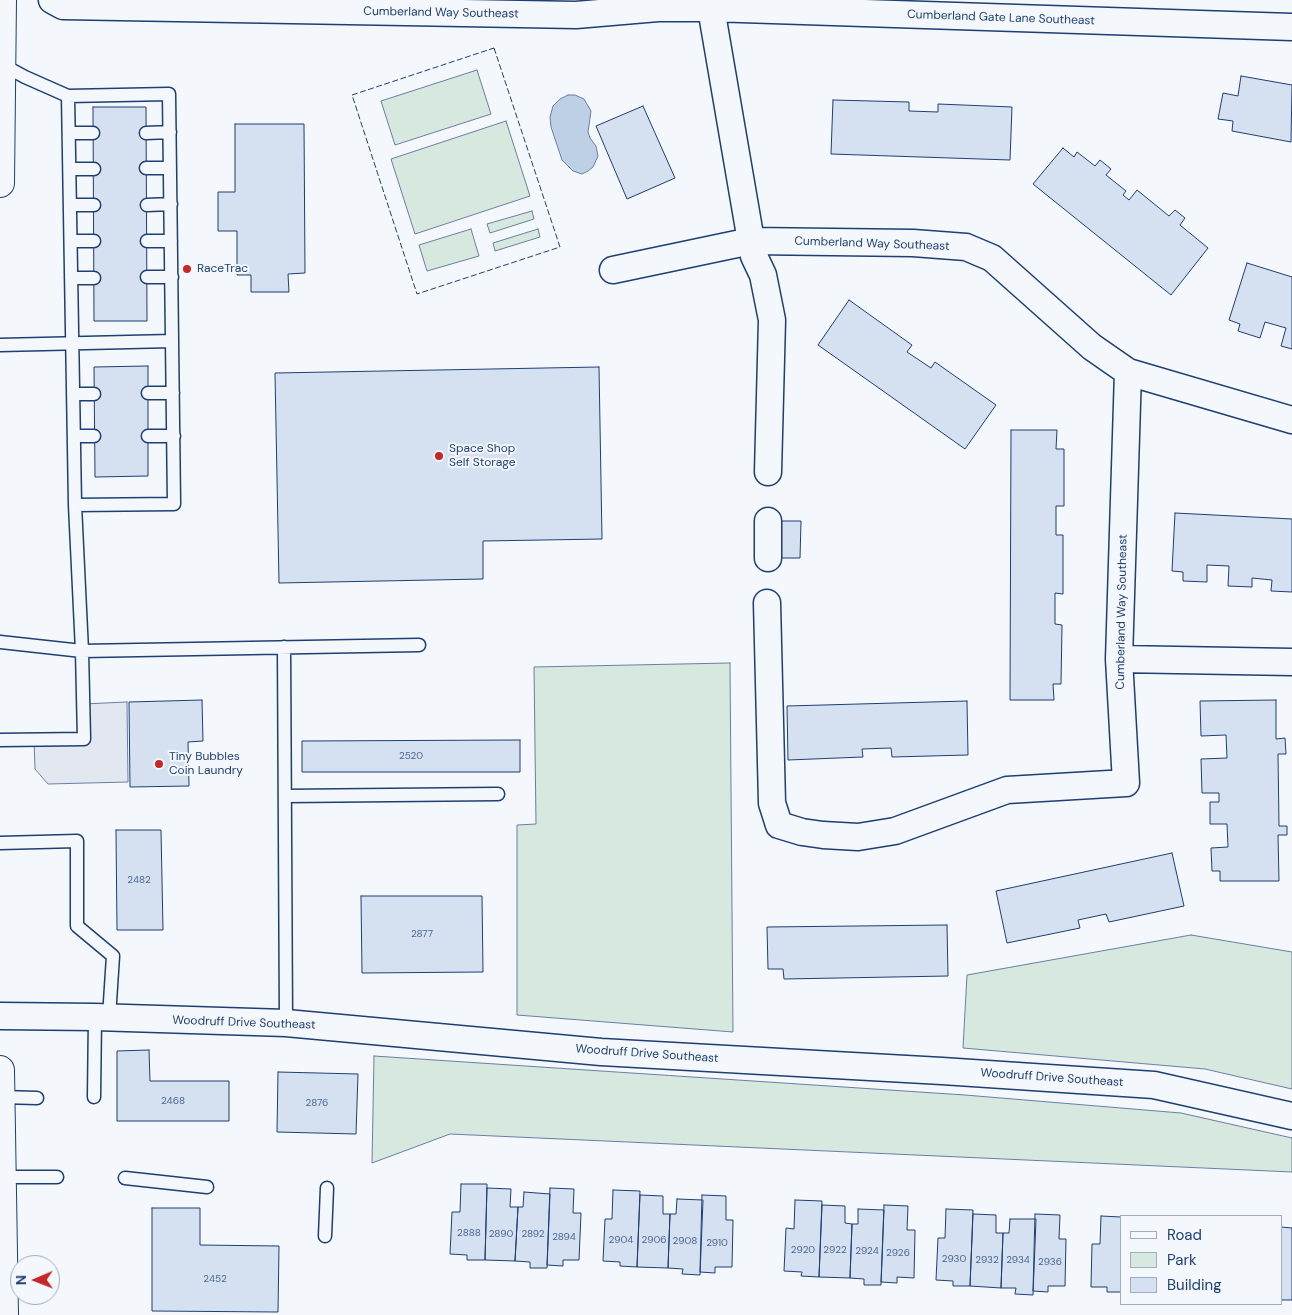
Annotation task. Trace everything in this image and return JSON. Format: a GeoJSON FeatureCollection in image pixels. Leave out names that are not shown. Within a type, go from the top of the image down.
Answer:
{"type":"FeatureCollection","features":[{"type":"Feature","properties":{"kind":"main road"},"geometry":{"type":"LineString","coordinates":[[0,183],[2,0]]}},
{"type":"Feature","properties":{"kind":"main road"},"geometry":{"type":"LineString","coordinates":[[0,1070],[4,1315]]}},
{"type":"Feature","properties":{"kind":"street","name":"Cumberland Way Southeast"},"geometry":{"type":"LineString","coordinates":[[52,0],[63,6],[576,15],[704,4]]}},
{"type":"Feature","properties":{"kind":"street","name":"Cumberland Gate Lane Southeast"},"geometry":{"type":"LineString","coordinates":[[704,4],[1292,27]]}},
{"type":"Feature","properties":{"kind":"street"},"geometry":{"type":"LineString","coordinates":[[704,4],[754,256],[763,275],[772,320],[768,472]]}},
{"type":"Feature","properties":{"kind":"street","name":"Cumberland Way Southeast"},"geometry":{"type":"LineString","coordinates":[[613,270],[751,241],[913,243],[966,248],[992,258],[1092,347],[1128,372],[1119,659],[1126,783],[1007,790],[895,831],[858,837],[809,833],[779,825],[772,803],[767,603]]}},
{"type":"Feature","properties":{"kind":"street"},"geometry":{"type":"LineString","coordinates":[[1128,372],[1292,420]]}},
{"type":"Feature","properties":{"kind":"street"},"geometry":{"type":"LineString","coordinates":[[768,521],[768,558]]}},
{"type":"Feature","properties":{"kind":"street"},"geometry":{"type":"LineString","coordinates":[[1119,659],[1292,662]]}},
{"type":"Feature","properties":{"kind":"street","name":"Woodruff Drive Southeast"},"geometry":{"type":"LineString","coordinates":[[0,1016],[286,1023],[601,1052],[1154,1084],[1292,1116]]}},
{"type":"Feature","properties":{"kind":"lane"},"geometry":{"type":"LineString","coordinates":[[1,64],[25,78],[68,96],[170,94],[174,504],[75,505]]}},
{"type":"Feature","properties":{"kind":"lane"},"geometry":{"type":"LineString","coordinates":[[0,740],[84,740],[75,505],[68,96]]}},
{"type":"Feature","properties":{"kind":"lane"},"geometry":{"type":"LineString","coordinates":[[146,133],[170,132]]}},
{"type":"Feature","properties":{"kind":"lane"},"geometry":{"type":"LineString","coordinates":[[69,133],[93,133]]}},
{"type":"Feature","properties":{"kind":"lane"},"geometry":{"type":"LineString","coordinates":[[146,168],[170,168]]}},
{"type":"Feature","properties":{"kind":"lane"},"geometry":{"type":"LineString","coordinates":[[70,169],[94,169]]}},
{"type":"Feature","properties":{"kind":"lane"},"geometry":{"type":"LineString","coordinates":[[147,204],[171,204]]}},
{"type":"Feature","properties":{"kind":"lane"},"geometry":{"type":"LineString","coordinates":[[70,205],[94,205]]}},
{"type":"Feature","properties":{"kind":"lane"},"geometry":{"type":"LineString","coordinates":[[70,241],[94,241]]}},
{"type":"Feature","properties":{"kind":"lane"},"geometry":{"type":"LineString","coordinates":[[147,241],[171,241]]}},
{"type":"Feature","properties":{"kind":"lane"},"geometry":{"type":"LineString","coordinates":[[147,277],[172,277]]}},
{"type":"Feature","properties":{"kind":"lane"},"geometry":{"type":"LineString","coordinates":[[71,278],[94,278]]}},
{"type":"Feature","properties":{"kind":"lane"},"geometry":{"type":"LineString","coordinates":[[0,345],[172,341]]}},
{"type":"Feature","properties":{"kind":"lane"},"geometry":{"type":"LineString","coordinates":[[148,393],[173,393]]}},
{"type":"Feature","properties":{"kind":"lane"},"geometry":{"type":"LineString","coordinates":[[73,394],[94,394]]}},
{"type":"Feature","properties":{"kind":"lane"},"geometry":{"type":"LineString","coordinates":[[74,436],[94,436]]}},
{"type":"Feature","properties":{"kind":"lane"},"geometry":{"type":"LineString","coordinates":[[148,436],[174,436]]}},
{"type":"Feature","properties":{"kind":"lane"},"geometry":{"type":"LineString","coordinates":[[0,642],[82,651],[419,645]]}},
{"type":"Feature","properties":{"kind":"lane"},"geometry":{"type":"LineString","coordinates":[[284,647],[286,1023]]}},
{"type":"Feature","properties":{"kind":"lane"},"geometry":{"type":"LineString","coordinates":[[285,796],[498,794]]}},
{"type":"Feature","properties":{"kind":"lane"},"geometry":{"type":"LineString","coordinates":[[0,843],[77,841],[77,926],[112,956],[102,1017],[94,1097]]}},
{"type":"Feature","properties":{"kind":"lane"},"geometry":{"type":"LineString","coordinates":[[1,1098],[37,1098]]}},
{"type":"Feature","properties":{"kind":"lane"},"geometry":{"type":"LineString","coordinates":[[2,1177],[57,1177]]}},
{"type":"Feature","properties":{"kind":"lane"},"geometry":{"type":"LineString","coordinates":[[126,1178],[207,1187]]}},
{"type":"Feature","properties":{"kind":"lane"},"geometry":{"type":"LineString","coordinates":[[325,1236],[327,1188]]}},
{"type":"Feature","properties":{"kind":"green space"},"geometry":{"type":"Polygon","coordinates":[[[477,70],[491,114],[395,145],[381,101],[477,70]]]}},
{"type":"Feature","properties":{"kind":"green space"},"geometry":{"type":"Polygon","coordinates":[[[506,121],[530,196],[415,234],[391,159],[506,121]]]}},
{"type":"Feature","properties":{"kind":"green space"},"geometry":{"type":"Polygon","coordinates":[[[532,211],[534,219],[490,233],[487,224],[532,211]]]}},
{"type":"Feature","properties":{"kind":"green space"},"geometry":{"type":"Polygon","coordinates":[[[471,229],[479,256],[427,271],[419,245],[471,229]]]}},
{"type":"Feature","properties":{"kind":"green space"},"geometry":{"type":"Polygon","coordinates":[[[538,229],[540,237],[495,251],[493,243],[538,229]]]}},
{"type":"Feature","properties":{"kind":"green space"},"geometry":{"type":"Polygon","coordinates":[[[730,663],[733,1032],[517,1015],[517,825],[536,824],[534,667],[730,663]]]}},
{"type":"Feature","properties":{"kind":"green space"},"geometry":{"type":"Polygon","coordinates":[[[1191,935],[1292,952],[1292,1089],[1205,1069],[963,1048],[967,975],[1191,935]]]}},
{"type":"Feature","properties":{"kind":"green space"},"geometry":{"type":"Polygon","coordinates":[[[374,1056],[965,1095],[1181,1113],[1292,1138],[1292,1172],[450,1134],[372,1163],[374,1056]]]}},
{"type":"Feature","properties":{"kind":"shaded area"},"geometry":{"type":"Polygon","coordinates":[[[127,702],[128,782],[48,784],[35,769],[34,740],[83,739],[83,704],[127,702]]]}},
{"type":"Feature","properties":{"kind":"water"},"geometry":{"type":"Polygon","coordinates":[[[568,95],[575,95],[584,99],[591,111],[588,132],[596,146],[598,156],[593,167],[582,174],[573,171],[562,160],[551,127],[550,117],[553,106],[560,99],[568,95]]]}},
{"type":"Feature","properties":{"kind":"building"},"geometry":{"type":"Polygon","coordinates":[[[1241,76],[1292,85],[1291,142],[1232,131],[1233,121],[1218,119],[1223,93],[1238,96],[1241,76]]]}},
{"type":"Feature","properties":{"kind":"building"},"geometry":{"type":"Polygon","coordinates":[[[833,100],[909,102],[909,111],[938,112],[938,104],[1012,107],[1010,160],[831,154],[833,100]]]}},
{"type":"Feature","properties":{"kind":"building"},"geometry":{"type":"Polygon","coordinates":[[[643,106],[675,178],[627,199],[596,126],[643,106]]]}},
{"type":"Feature","properties":{"kind":"building"},"geometry":{"type":"Polygon","coordinates":[[[93,107],[146,107],[147,321],[94,321],[93,107]]]}},
{"type":"Feature","properties":{"kind":"building"},"geometry":{"type":"Polygon","coordinates":[[[235,124],[304,124],[305,273],[288,274],[289,292],[251,292],[251,275],[237,275],[237,231],[218,231],[218,192],[235,192],[235,124]]]}},
{"type":"Feature","properties":{"kind":"building"},"geometry":{"type":"Polygon","coordinates":[[[1063,148],[1074,157],[1077,152],[1095,166],[1100,160],[1111,169],[1106,175],[1126,191],[1123,195],[1129,200],[1137,190],[1169,216],[1175,210],[1185,218],[1180,225],[1208,248],[1171,295],[1033,184],[1063,148]]]}},
{"type":"Feature","properties":{"kind":"building"},"geometry":{"type":"Polygon","coordinates":[[[1247,263],[1292,277],[1292,349],[1281,346],[1286,328],[1265,322],[1260,338],[1238,331],[1240,324],[1229,320],[1247,263]]]}},
{"type":"Feature","properties":{"kind":"building"},"geometry":{"type":"Polygon","coordinates":[[[849,300],[912,345],[907,352],[931,368],[935,362],[996,405],[965,449],[818,345],[849,300]]]}},
{"type":"Feature","properties":{"kind":"building"},"geometry":{"type":"Polygon","coordinates":[[[148,366],[148,476],[95,477],[94,367],[148,366]]]}},
{"type":"Feature","properties":{"kind":"building","name":"Space Shop Self Storage"},"geometry":{"type":"Polygon","coordinates":[[[599,367],[602,539],[483,541],[483,579],[279,583],[275,373],[599,367]]]}},
{"type":"Feature","properties":{"kind":"building"},"geometry":{"type":"Polygon","coordinates":[[[1011,430],[1057,430],[1056,449],[1064,449],[1064,506],[1056,506],[1056,535],[1063,535],[1063,594],[1055,593],[1055,624],[1062,625],[1061,684],[1053,684],[1054,700],[1010,700],[1011,430]]]}},
{"type":"Feature","properties":{"kind":"building"},"geometry":{"type":"Polygon","coordinates":[[[1175,513],[1292,519],[1292,592],[1271,591],[1272,580],[1252,578],[1252,587],[1228,586],[1229,566],[1207,565],[1207,582],[1183,581],[1183,572],[1172,571],[1175,513]]]}},
{"type":"Feature","properties":{"kind":"building"},"geometry":{"type":"Polygon","coordinates":[[[779,521],[801,521],[800,558],[779,558],[779,521]]]}},
{"type":"Feature","properties":{"kind":"building","name":"Tiny Bubbles Coin Laundry"},"geometry":{"type":"Polygon","coordinates":[[[202,700],[203,741],[188,742],[189,786],[130,787],[129,702],[202,700]]]}},
{"type":"Feature","properties":{"kind":"building"},"geometry":{"type":"Polygon","coordinates":[[[1276,700],[1276,739],[1285,738],[1286,754],[1278,754],[1279,826],[1287,826],[1287,835],[1278,835],[1279,881],[1220,881],[1220,871],[1212,871],[1211,848],[1228,847],[1227,824],[1210,824],[1210,802],[1219,802],[1219,793],[1202,793],[1201,759],[1227,758],[1226,735],[1201,736],[1200,701],[1276,700]]]}},
{"type":"Feature","properties":{"kind":"building"},"geometry":{"type":"Polygon","coordinates":[[[967,701],[968,755],[892,757],[891,748],[862,749],[863,757],[788,760],[787,706],[967,701]]]}},
{"type":"Feature","properties":{"kind":"building"},"geometry":{"type":"Polygon","coordinates":[[[520,740],[520,772],[302,772],[302,741],[520,740]]]}},
{"type":"Feature","properties":{"kind":"building"},"geometry":{"type":"Polygon","coordinates":[[[116,830],[161,830],[163,930],[117,930],[116,830]]]}},
{"type":"Feature","properties":{"kind":"building"},"geometry":{"type":"Polygon","coordinates":[[[1172,853],[1184,906],[1109,922],[1106,914],[1078,920],[1080,928],[1007,943],[996,891],[1172,853]]]}},
{"type":"Feature","properties":{"kind":"building"},"geometry":{"type":"Polygon","coordinates":[[[361,896],[482,896],[483,972],[362,973],[361,896]]]}},
{"type":"Feature","properties":{"kind":"building"},"geometry":{"type":"Polygon","coordinates":[[[947,925],[948,976],[784,979],[783,969],[768,969],[767,927],[947,925]]]}},
{"type":"Feature","properties":{"kind":"building"},"geometry":{"type":"Polygon","coordinates":[[[149,1050],[150,1081],[229,1081],[229,1121],[117,1121],[117,1051],[149,1050]]]}},
{"type":"Feature","properties":{"kind":"building"},"geometry":{"type":"Polygon","coordinates":[[[278,1072],[358,1074],[356,1134],[277,1132],[278,1072]]]}},
{"type":"Feature","properties":{"kind":"building"},"geometry":{"type":"Polygon","coordinates":[[[461,1184],[487,1184],[485,1260],[467,1260],[467,1255],[450,1254],[452,1212],[460,1212],[461,1184]]]}},
{"type":"Feature","properties":{"kind":"building"},"geometry":{"type":"Polygon","coordinates":[[[487,1188],[511,1189],[510,1207],[518,1207],[515,1261],[485,1260],[487,1188]]]}},
{"type":"Feature","properties":{"kind":"building"},"geometry":{"type":"Polygon","coordinates":[[[550,1188],[574,1189],[573,1213],[581,1213],[579,1260],[563,1260],[563,1266],[547,1265],[550,1188]]]}},
{"type":"Feature","properties":{"kind":"building"},"geometry":{"type":"Polygon","coordinates":[[[613,1190],[640,1191],[637,1267],[620,1266],[620,1262],[603,1261],[605,1219],[612,1219],[613,1190]]]}},
{"type":"Feature","properties":{"kind":"building"},"geometry":{"type":"Polygon","coordinates":[[[524,1192],[550,1194],[547,1268],[530,1268],[530,1262],[515,1261],[518,1207],[523,1207],[524,1192]]]}},
{"type":"Feature","properties":{"kind":"building"},"geometry":{"type":"Polygon","coordinates":[[[640,1195],[663,1196],[663,1214],[670,1214],[668,1268],[637,1267],[640,1195]]]}},
{"type":"Feature","properties":{"kind":"building"},"geometry":{"type":"Polygon","coordinates":[[[702,1195],[726,1196],[726,1220],[733,1220],[732,1267],[715,1267],[715,1273],[700,1272],[702,1195]]]}},
{"type":"Feature","properties":{"kind":"building"},"geometry":{"type":"Polygon","coordinates":[[[677,1199],[703,1200],[700,1275],[682,1274],[683,1269],[668,1268],[670,1214],[676,1214],[677,1199]]]}},
{"type":"Feature","properties":{"kind":"building"},"geometry":{"type":"Polygon","coordinates":[[[795,1200],[822,1201],[819,1277],[801,1276],[802,1272],[784,1271],[786,1228],[794,1229],[795,1200]]]}},
{"type":"Feature","properties":{"kind":"building"},"geometry":{"type":"Polygon","coordinates":[[[822,1205],[845,1206],[845,1223],[852,1224],[850,1278],[819,1277],[822,1205]]]}},
{"type":"Feature","properties":{"kind":"building"},"geometry":{"type":"Polygon","coordinates":[[[884,1205],[908,1206],[907,1230],[915,1230],[914,1278],[897,1277],[897,1283],[881,1282],[884,1205]]]}},
{"type":"Feature","properties":{"kind":"building"},"geometry":{"type":"Polygon","coordinates":[[[152,1208],[200,1208],[200,1245],[279,1246],[278,1312],[152,1311],[152,1208]]]}},
{"type":"Feature","properties":{"kind":"building"},"geometry":{"type":"Polygon","coordinates":[[[858,1209],[884,1210],[881,1285],[864,1285],[864,1279],[850,1278],[852,1224],[858,1224],[858,1209]]]}},
{"type":"Feature","properties":{"kind":"building"},"geometry":{"type":"Polygon","coordinates":[[[946,1209],[973,1210],[970,1286],[953,1286],[953,1281],[936,1280],[938,1238],[945,1238],[946,1209]]]}},
{"type":"Feature","properties":{"kind":"building"},"geometry":{"type":"Polygon","coordinates":[[[973,1214],[996,1215],[996,1233],[1003,1233],[1001,1288],[970,1286],[973,1214]]]}},
{"type":"Feature","properties":{"kind":"building"},"geometry":{"type":"Polygon","coordinates":[[[1035,1214],[1060,1215],[1059,1239],[1066,1239],[1065,1286],[1048,1286],[1048,1292],[1033,1291],[1035,1214]]]}},
{"type":"Feature","properties":{"kind":"building"},"geometry":{"type":"Polygon","coordinates":[[[1101,1216],[1120,1217],[1120,1292],[1107,1292],[1107,1287],[1091,1287],[1092,1244],[1100,1244],[1101,1216]]]}},
{"type":"Feature","properties":{"kind":"building"},"geometry":{"type":"Polygon","coordinates":[[[1010,1219],[1036,1219],[1033,1295],[1015,1294],[1016,1288],[1001,1288],[1003,1233],[1009,1233],[1010,1219]]]}},
{"type":"Feature","properties":{"kind":"building"},"geometry":{"type":"Polygon","coordinates":[[[1282,1227],[1292,1228],[1292,1300],[1282,1300],[1282,1227]]]}},
{"type":"Feature","properties":{"kind":"fence"},"geometry":{"type":"LineString","coordinates":[[494,48],[560,247],[417,294],[352,95],[494,48]]}},
{"type":"Feature","properties":{"kind":"place","name":"RaceTrac"},"geometry":{"type":"Point","coordinates":[187,269]}},
{"type":"Feature","properties":{"kind":"place","name":"Space Shop Self Storage"},"geometry":{"type":"Point","coordinates":[439,456]}},
{"type":"Feature","properties":{"kind":"place","name":"Tiny Bubbles Coin Laundry"},"geometry":{"type":"Point","coordinates":[159,764]}}]}
